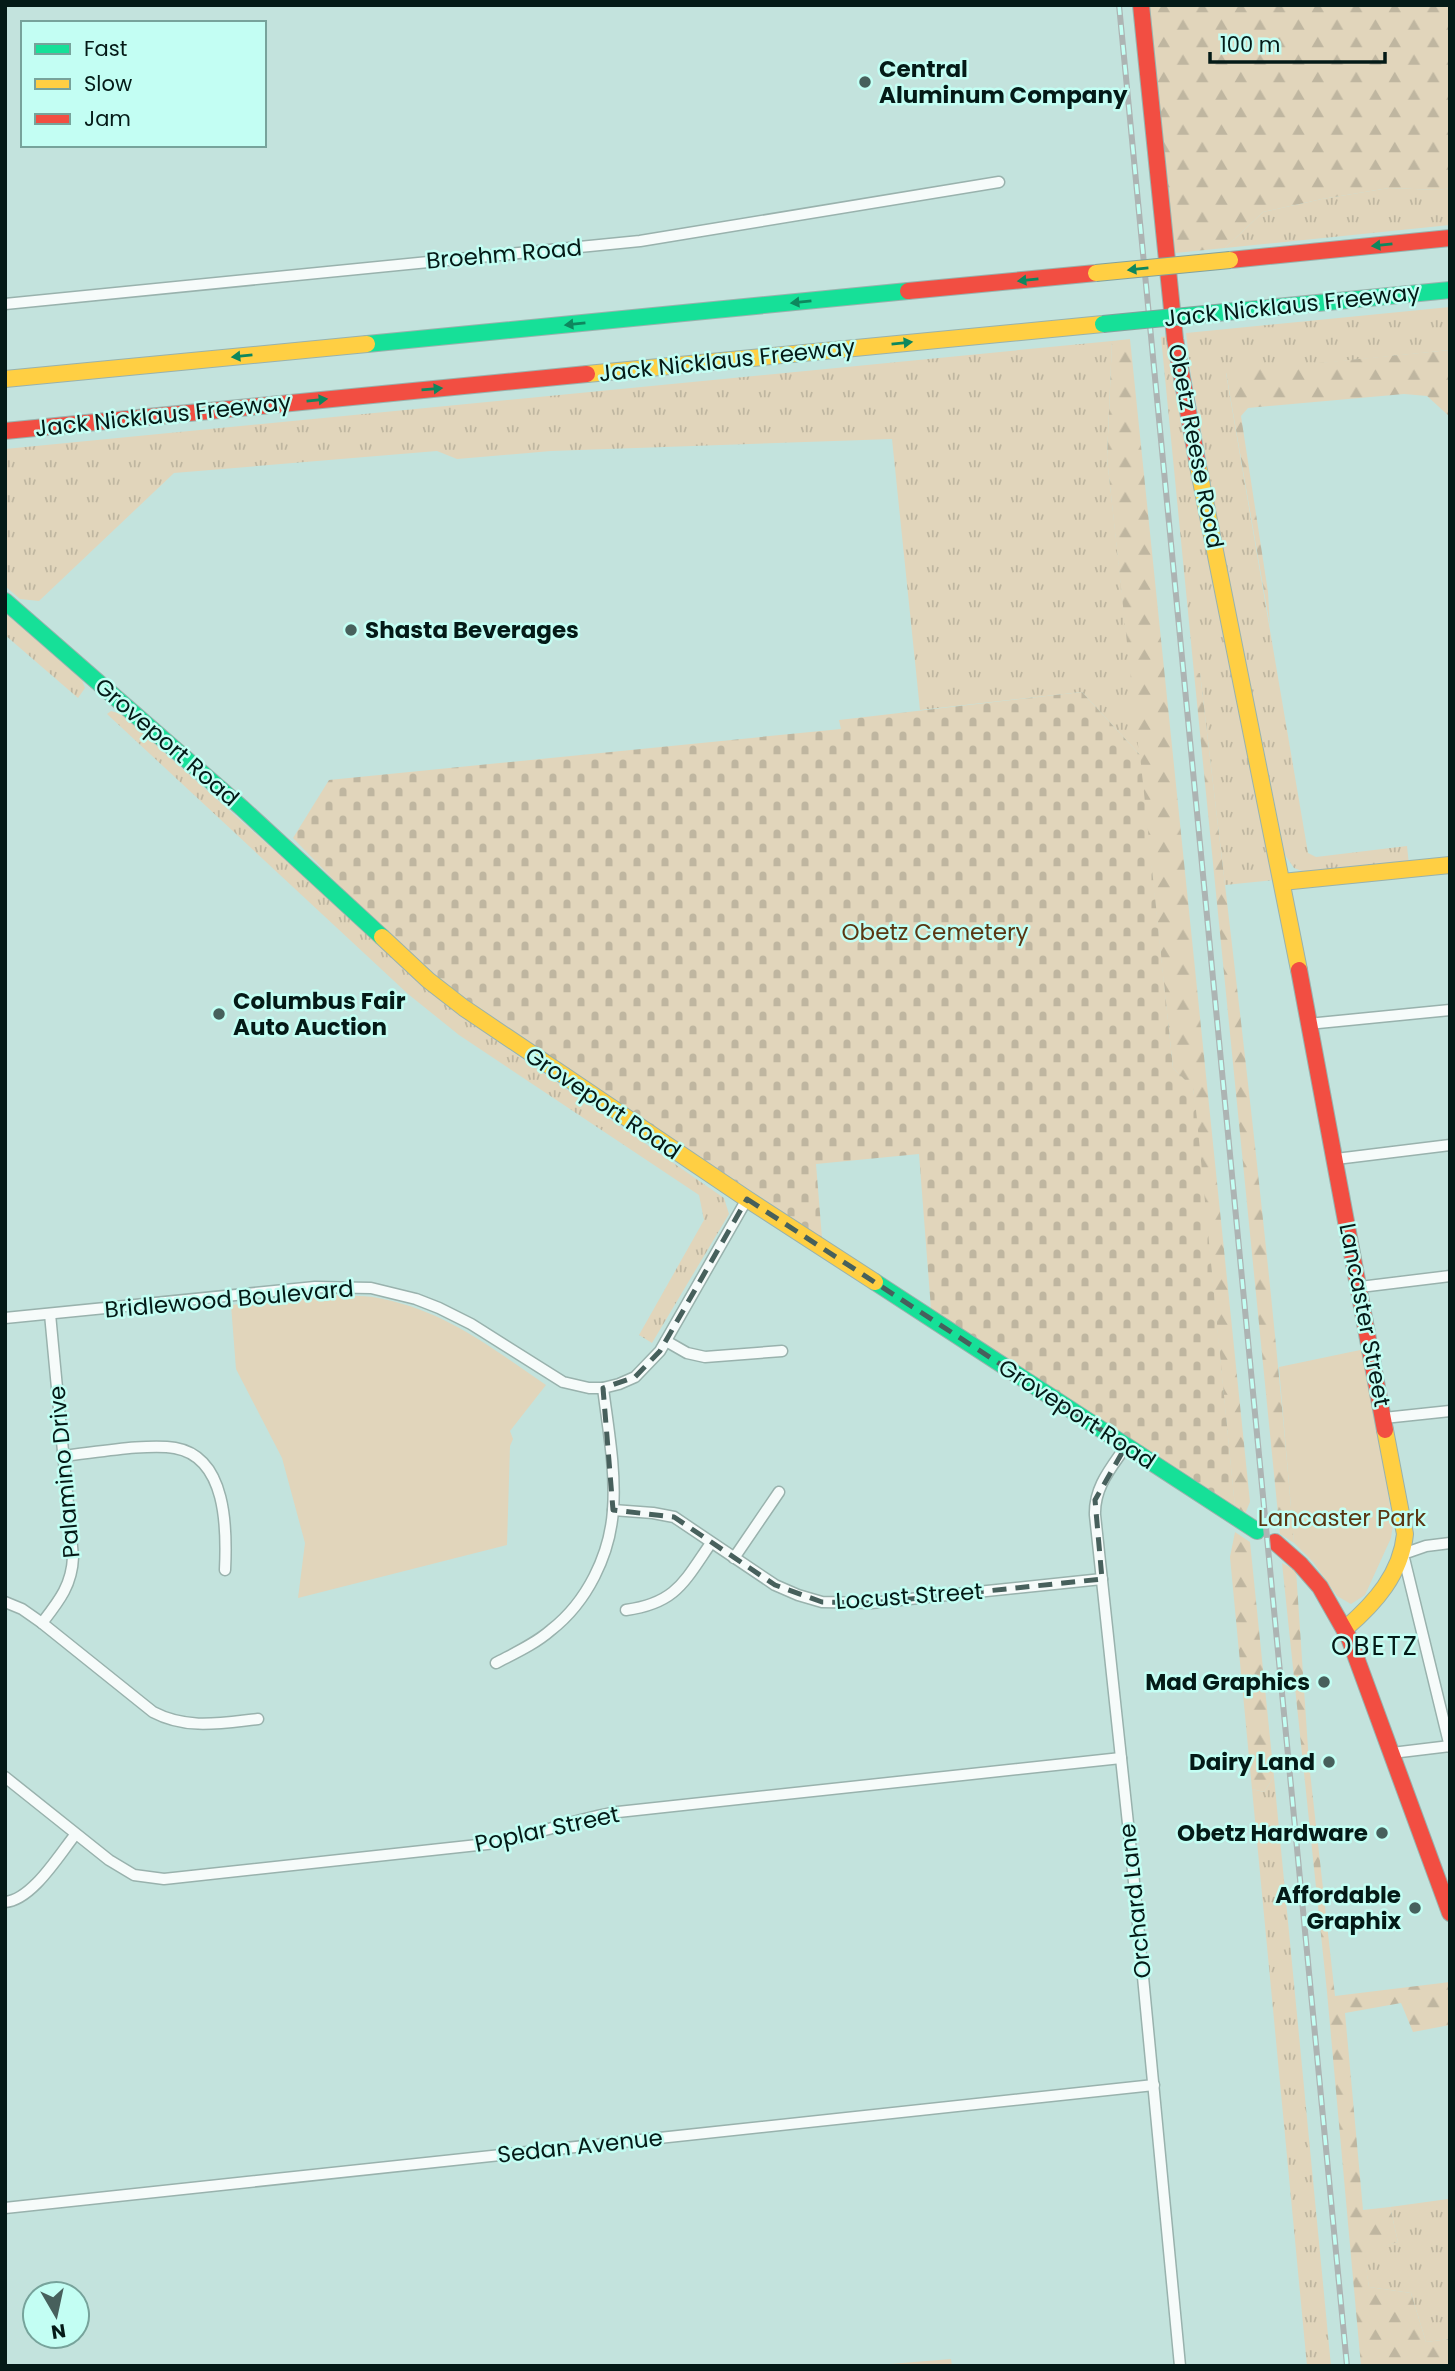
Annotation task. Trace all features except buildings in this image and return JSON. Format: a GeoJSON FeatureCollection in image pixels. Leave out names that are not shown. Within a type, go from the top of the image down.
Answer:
{"type":"FeatureCollection","features":[{"type":"Feature","properties":{"kind":"main road","name":"Obetz Reese Road"},"geometry":{"type":"LineString","coordinates":[[1141,5],[1175,339],[1282,882]]}},
{"type":"Feature","properties":{"kind":"main road"},"geometry":{"type":"LineString","coordinates":[[5,379],[1450,238]]}},
{"type":"Feature","properties":{"kind":"main road","name":"Jack Nicklaus Freeway"},"geometry":{"type":"LineString","coordinates":[[5,431],[1450,290]]}},
{"type":"Feature","properties":{"kind":"main road","name":"Groveport Road"},"geometry":{"type":"LineString","coordinates":[[5,601],[242,808],[428,980],[547,1065],[747,1199],[1257,1531]]}},
{"type":"Feature","properties":{"kind":"main road"},"geometry":{"type":"LineString","coordinates":[[1282,882],[1450,865]]}},
{"type":"Feature","properties":{"kind":"main road","name":"Lancaster Street"},"geometry":{"type":"LineString","coordinates":[[1282,882],[1405,1528],[1403,1554]]}},
{"type":"Feature","properties":{"kind":"main road"},"geometry":{"type":"LineString","coordinates":[[1275,1542],[1311,1575],[1346,1628],[1450,1913]]}},
{"type":"Feature","properties":{"kind":"main road"},"geometry":{"type":"LineString","coordinates":[[1346,1628],[1376,1601],[1403,1554]]}},
{"type":"Feature","properties":{"kind":"street","name":"Broehm Road"},"geometry":{"type":"LineString","coordinates":[[5,303],[640,241],[999,181]]}},
{"type":"Feature","properties":{"kind":"street"},"geometry":{"type":"LineString","coordinates":[[1308,1024],[1450,1010]]}},
{"type":"Feature","properties":{"kind":"street"},"geometry":{"type":"LineString","coordinates":[[1336,1159],[1450,1145]]}},
{"type":"Feature","properties":{"kind":"street","name":"Bridlewood Boulevard"},"geometry":{"type":"LineString","coordinates":[[5,1318],[315,1287],[371,1288],[416,1299],[439,1308],[471,1324],[564,1382],[589,1388],[604,1388],[635,1377],[654,1358],[747,1199]]}},
{"type":"Feature","properties":{"kind":"street"},"geometry":{"type":"LineString","coordinates":[[1360,1287],[1450,1276]]}},
{"type":"Feature","properties":{"kind":"street","name":"Palamino Drive"},"geometry":{"type":"LineString","coordinates":[[42,1623],[65,1592],[72,1569],[50,1314]]}},
{"type":"Feature","properties":{"kind":"street"},"geometry":{"type":"LineString","coordinates":[[666,1341],[687,1353],[705,1357],[782,1351]]}},
{"type":"Feature","properties":{"kind":"street"},"geometry":{"type":"LineString","coordinates":[[496,1663],[526,1648],[551,1631],[580,1599],[599,1566],[611,1528],[613,1510],[613,1480],[604,1388]]}},
{"type":"Feature","properties":{"kind":"street"},"geometry":{"type":"LineString","coordinates":[[1384,1418],[1450,1411]]}},
{"type":"Feature","properties":{"kind":"street"},"geometry":{"type":"LineString","coordinates":[[63,1456],[160,1446],[184,1450],[195,1456],[204,1463],[216,1484],[227,1532],[225,1570]]}},
{"type":"Feature","properties":{"kind":"street","name":"Orchard Lane"},"geometry":{"type":"LineString","coordinates":[[1126,1446],[1099,1485],[1095,1500],[1180,2366]]}},
{"type":"Feature","properties":{"kind":"street"},"geometry":{"type":"LineString","coordinates":[[734,1558],[779,1492]]}},
{"type":"Feature","properties":{"kind":"street","name":"Locust Street"},"geometry":{"type":"LineString","coordinates":[[613,1510],[674,1517],[775,1585],[798,1595],[834,1603],[871,1603],[1102,1579]]}},
{"type":"Feature","properties":{"kind":"street"},"geometry":{"type":"LineString","coordinates":[[626,1610],[659,1603],[672,1593],[685,1581],[711,1543]]}},
{"type":"Feature","properties":{"kind":"street"},"geometry":{"type":"LineString","coordinates":[[1403,1554],[1426,1546],[1450,1543]]}},
{"type":"Feature","properties":{"kind":"street","name":"Lancaster Street"},"geometry":{"type":"LineString","coordinates":[[1403,1554],[1450,1746]]}},
{"type":"Feature","properties":{"kind":"street"},"geometry":{"type":"LineString","coordinates":[[5,1602],[22,1609],[42,1623],[153,1712],[166,1719],[194,1725],[258,1719]]}},
{"type":"Feature","properties":{"kind":"street"},"geometry":{"type":"LineString","coordinates":[[1392,1753],[1450,1746]]}},
{"type":"Feature","properties":{"kind":"street","name":"Poplar Street"},"geometry":{"type":"LineString","coordinates":[[5,1777],[109,1860],[134,1875],[164,1879],[487,1844],[518,1839],[596,1815],[618,1812],[1121,1758]]}},
{"type":"Feature","properties":{"kind":"street"},"geometry":{"type":"LineString","coordinates":[[5,1902],[14,1901],[27,1892],[75,1835]]}},
{"type":"Feature","properties":{"kind":"street","name":"Sedan Avenue"},"geometry":{"type":"LineString","coordinates":[[5,2208],[1154,2085]]}},
{"type":"Feature","properties":{"kind":"highlighted area"},"geometry":{"type":"Polygon","coordinates":[[[747,1199],[1126,1446],[1095,1500],[1102,1579],[871,1603],[822,1602],[775,1585],[674,1517],[613,1510],[603,1388],[635,1377],[660,1351],[747,1199]]]}},
{"type":"Feature","properties":{"kind":"green space"},"geometry":{"type":"Polygon","coordinates":[[[1149,5],[1450,5],[1450,188],[1389,188],[1263,212],[1225,248],[1175,253],[1149,5]]]}},
{"type":"Feature","properties":{"kind":"green space"},"geometry":{"type":"Polygon","coordinates":[[[1389,188],[1450,188],[1450,225],[1225,248],[1263,212],[1389,188]]]}},
{"type":"Feature","properties":{"kind":"green space"},"geometry":{"type":"Polygon","coordinates":[[[1450,307],[1450,350],[1226,373],[1308,853],[1316,857],[1407,846],[1409,865],[1305,872],[1294,868],[1285,855],[1215,508],[1186,333],[1450,307]]]}},
{"type":"Feature","properties":{"kind":"green space"},"geometry":{"type":"Polygon","coordinates":[[[1167,336],[1174,385],[1275,880],[1225,885],[1200,673],[1194,673],[1161,337],[1167,336]]]}},
{"type":"Feature","properties":{"kind":"green space"},"geometry":{"type":"Polygon","coordinates":[[[1130,339],[1250,1502],[1245,1514],[1235,1507],[1193,1089],[1173,1068],[1107,458],[1112,341],[1130,339]]]}},
{"type":"Feature","properties":{"kind":"green space"},"geometry":{"type":"Polygon","coordinates":[[[1112,341],[1107,458],[1140,755],[1082,692],[920,710],[892,439],[551,451],[457,459],[437,451],[174,473],[39,601],[20,599],[5,586],[5,449],[1112,341]]]}},
{"type":"Feature","properties":{"kind":"green space"},"geometry":{"type":"Polygon","coordinates":[[[1450,350],[1450,417],[1427,396],[1404,394],[1248,408],[1241,416],[1268,592],[1270,626],[1226,372],[1450,350]]]}},
{"type":"Feature","properties":{"kind":"green space"},"geometry":{"type":"Polygon","coordinates":[[[5,613],[82,680],[85,688],[78,698],[5,635],[5,613]]]}},
{"type":"Feature","properties":{"kind":"green space"},"geometry":{"type":"Polygon","coordinates":[[[1194,673],[1200,673],[1263,1216],[1294,1543],[1280,1534],[1194,673]]]}},
{"type":"Feature","properties":{"kind":"green space","name":"Obetz Cemetery"},"geometry":{"type":"Polygon","coordinates":[[[1082,692],[1140,755],[1173,1068],[1193,1088],[1196,1110],[1235,1507],[931,1309],[919,1154],[816,1164],[822,1238],[472,1006],[392,940],[293,838],[329,780],[841,729],[839,720],[1082,692]]]}},
{"type":"Feature","properties":{"kind":"green space"},"geometry":{"type":"Polygon","coordinates":[[[111,711],[121,714],[453,1009],[724,1198],[729,1214],[652,1343],[639,1335],[704,1220],[699,1195],[459,1035],[408,994],[107,714],[111,711]]]}},
{"type":"Feature","properties":{"kind":"green space"},"geometry":{"type":"Polygon","coordinates":[[[334,1295],[377,1298],[428,1313],[469,1333],[546,1385],[510,1431],[513,1439],[510,1446],[507,1545],[298,1598],[305,1543],[282,1458],[236,1369],[231,1305],[334,1295]]]}},
{"type":"Feature","properties":{"kind":"green space","name":"Lancaster Park"},"geometry":{"type":"Polygon","coordinates":[[[1365,1349],[1393,1525],[1391,1538],[1365,1595],[1351,1604],[1337,1596],[1313,1562],[1294,1543],[1279,1367],[1365,1349]]]}},
{"type":"Feature","properties":{"kind":"green space"},"geometry":{"type":"Polygon","coordinates":[[[1235,1532],[1250,1542],[1274,1777],[1264,1792],[1252,1789],[1230,1557],[1235,1532]]]}},
{"type":"Feature","properties":{"kind":"green space"},"geometry":{"type":"Polygon","coordinates":[[[1282,1563],[1296,1570],[1309,1763],[1335,1996],[1450,1982],[1450,2025],[1413,2032],[1401,2003],[1345,2013],[1363,2210],[1390,2207],[1398,2242],[1364,2252],[1369,2287],[1411,2293],[1426,2342],[1449,2339],[1450,2366],[1361,2366],[1327,1992],[1282,1563]]]}},
{"type":"Feature","properties":{"kind":"green space"},"geometry":{"type":"Polygon","coordinates":[[[1274,1777],[1331,2366],[1307,2366],[1252,1789],[1264,1792],[1274,1777]]]}},
{"type":"Feature","properties":{"kind":"green space"},"geometry":{"type":"Polygon","coordinates":[[[1448,2199],[1450,2339],[1426,2342],[1411,2293],[1369,2287],[1363,2251],[1398,2242],[1390,2207],[1448,2199]]]}},
{"type":"Feature","properties":{"kind":"green space"},"geometry":{"type":"Polygon","coordinates":[[[951,2359],[952,2366],[866,2366],[951,2359]]]}},
{"type":"Feature","properties":{"kind":"railway"},"geometry":{"type":"LineString","coordinates":[[1119,5],[1347,2366]]}},
{"type":"Feature","properties":{"kind":"traffic: fast"},"geometry":{"type":"LineString","coordinates":[[1236,311],[1450,290]]}},
{"type":"Feature","properties":{"kind":"traffic: fast"},"geometry":{"type":"LineString","coordinates":[[367,344],[908,291]]}},
{"type":"Feature","properties":{"kind":"traffic: fast"},"geometry":{"type":"LineString","coordinates":[[1103,324],[1236,311]]}},
{"type":"Feature","properties":{"kind":"traffic: fast"},"geometry":{"type":"LineString","coordinates":[[5,601],[242,808],[382,937]]}},
{"type":"Feature","properties":{"kind":"traffic: fast"},"geometry":{"type":"LineString","coordinates":[[875,1282],[1257,1531]]}},
{"type":"Feature","properties":{"kind":"traffic: slow"},"geometry":{"type":"LineString","coordinates":[[1096,273],[1230,260]]}},
{"type":"Feature","properties":{"kind":"traffic: slow"},"geometry":{"type":"LineString","coordinates":[[587,374],[1103,324]]}},
{"type":"Feature","properties":{"kind":"traffic: slow"},"geometry":{"type":"LineString","coordinates":[[5,379],[367,344]]}},
{"type":"Feature","properties":{"kind":"traffic: slow"},"geometry":{"type":"LineString","coordinates":[[1198,466],[1299,970]]}},
{"type":"Feature","properties":{"kind":"traffic: slow"},"geometry":{"type":"LineString","coordinates":[[1282,882],[1450,865]]}},
{"type":"Feature","properties":{"kind":"traffic: slow"},"geometry":{"type":"LineString","coordinates":[[382,937],[428,980],[464,1008],[875,1282]]}},
{"type":"Feature","properties":{"kind":"traffic: slow"},"geometry":{"type":"LineString","coordinates":[[1346,1628],[1385,1587],[1403,1548],[1405,1534],[1385,1430]]}},
{"type":"Feature","properties":{"kind":"traffic: jam"},"geometry":{"type":"LineString","coordinates":[[1141,5],[1175,339],[1198,466]]}},
{"type":"Feature","properties":{"kind":"traffic: jam"},"geometry":{"type":"LineString","coordinates":[[1230,260],[1450,238]]}},
{"type":"Feature","properties":{"kind":"traffic: jam"},"geometry":{"type":"LineString","coordinates":[[908,291],[1096,273]]}},
{"type":"Feature","properties":{"kind":"traffic: jam"},"geometry":{"type":"LineString","coordinates":[[5,431],[587,374]]}},
{"type":"Feature","properties":{"kind":"traffic: jam"},"geometry":{"type":"LineString","coordinates":[[1299,970],[1385,1430]]}},
{"type":"Feature","properties":{"kind":"traffic: jam"},"geometry":{"type":"LineString","coordinates":[[1275,1542],[1300,1564],[1320,1587],[1349,1638],[1450,1913]]}},
{"type":"Feature","properties":{"kind":"place","name":"Central Aluminum Company"},"geometry":{"type":"Point","coordinates":[865,82]}},
{"type":"Feature","properties":{"kind":"place","name":"Shasta Beverages"},"geometry":{"type":"Point","coordinates":[351,630]}},
{"type":"Feature","properties":{"kind":"place","name":"Columbus Fair Auto Auction"},"geometry":{"type":"Point","coordinates":[219,1014]}},
{"type":"Feature","properties":{"kind":"place","name":"Mad Graphics"},"geometry":{"type":"Point","coordinates":[1324,1682]}},
{"type":"Feature","properties":{"kind":"place","name":"Dairy Land"},"geometry":{"type":"Point","coordinates":[1329,1762]}},
{"type":"Feature","properties":{"kind":"place","name":"Obetz Hardware"},"geometry":{"type":"Point","coordinates":[1382,1833]}},
{"type":"Feature","properties":{"kind":"place","name":"Affordable Graphix"},"geometry":{"type":"Point","coordinates":[1415,1908]}},
{"type":"Feature","properties":{"kind":"district","name":"OBETZ"},"geometry":{"type":"Point","coordinates":[1375,1646]}}]}
